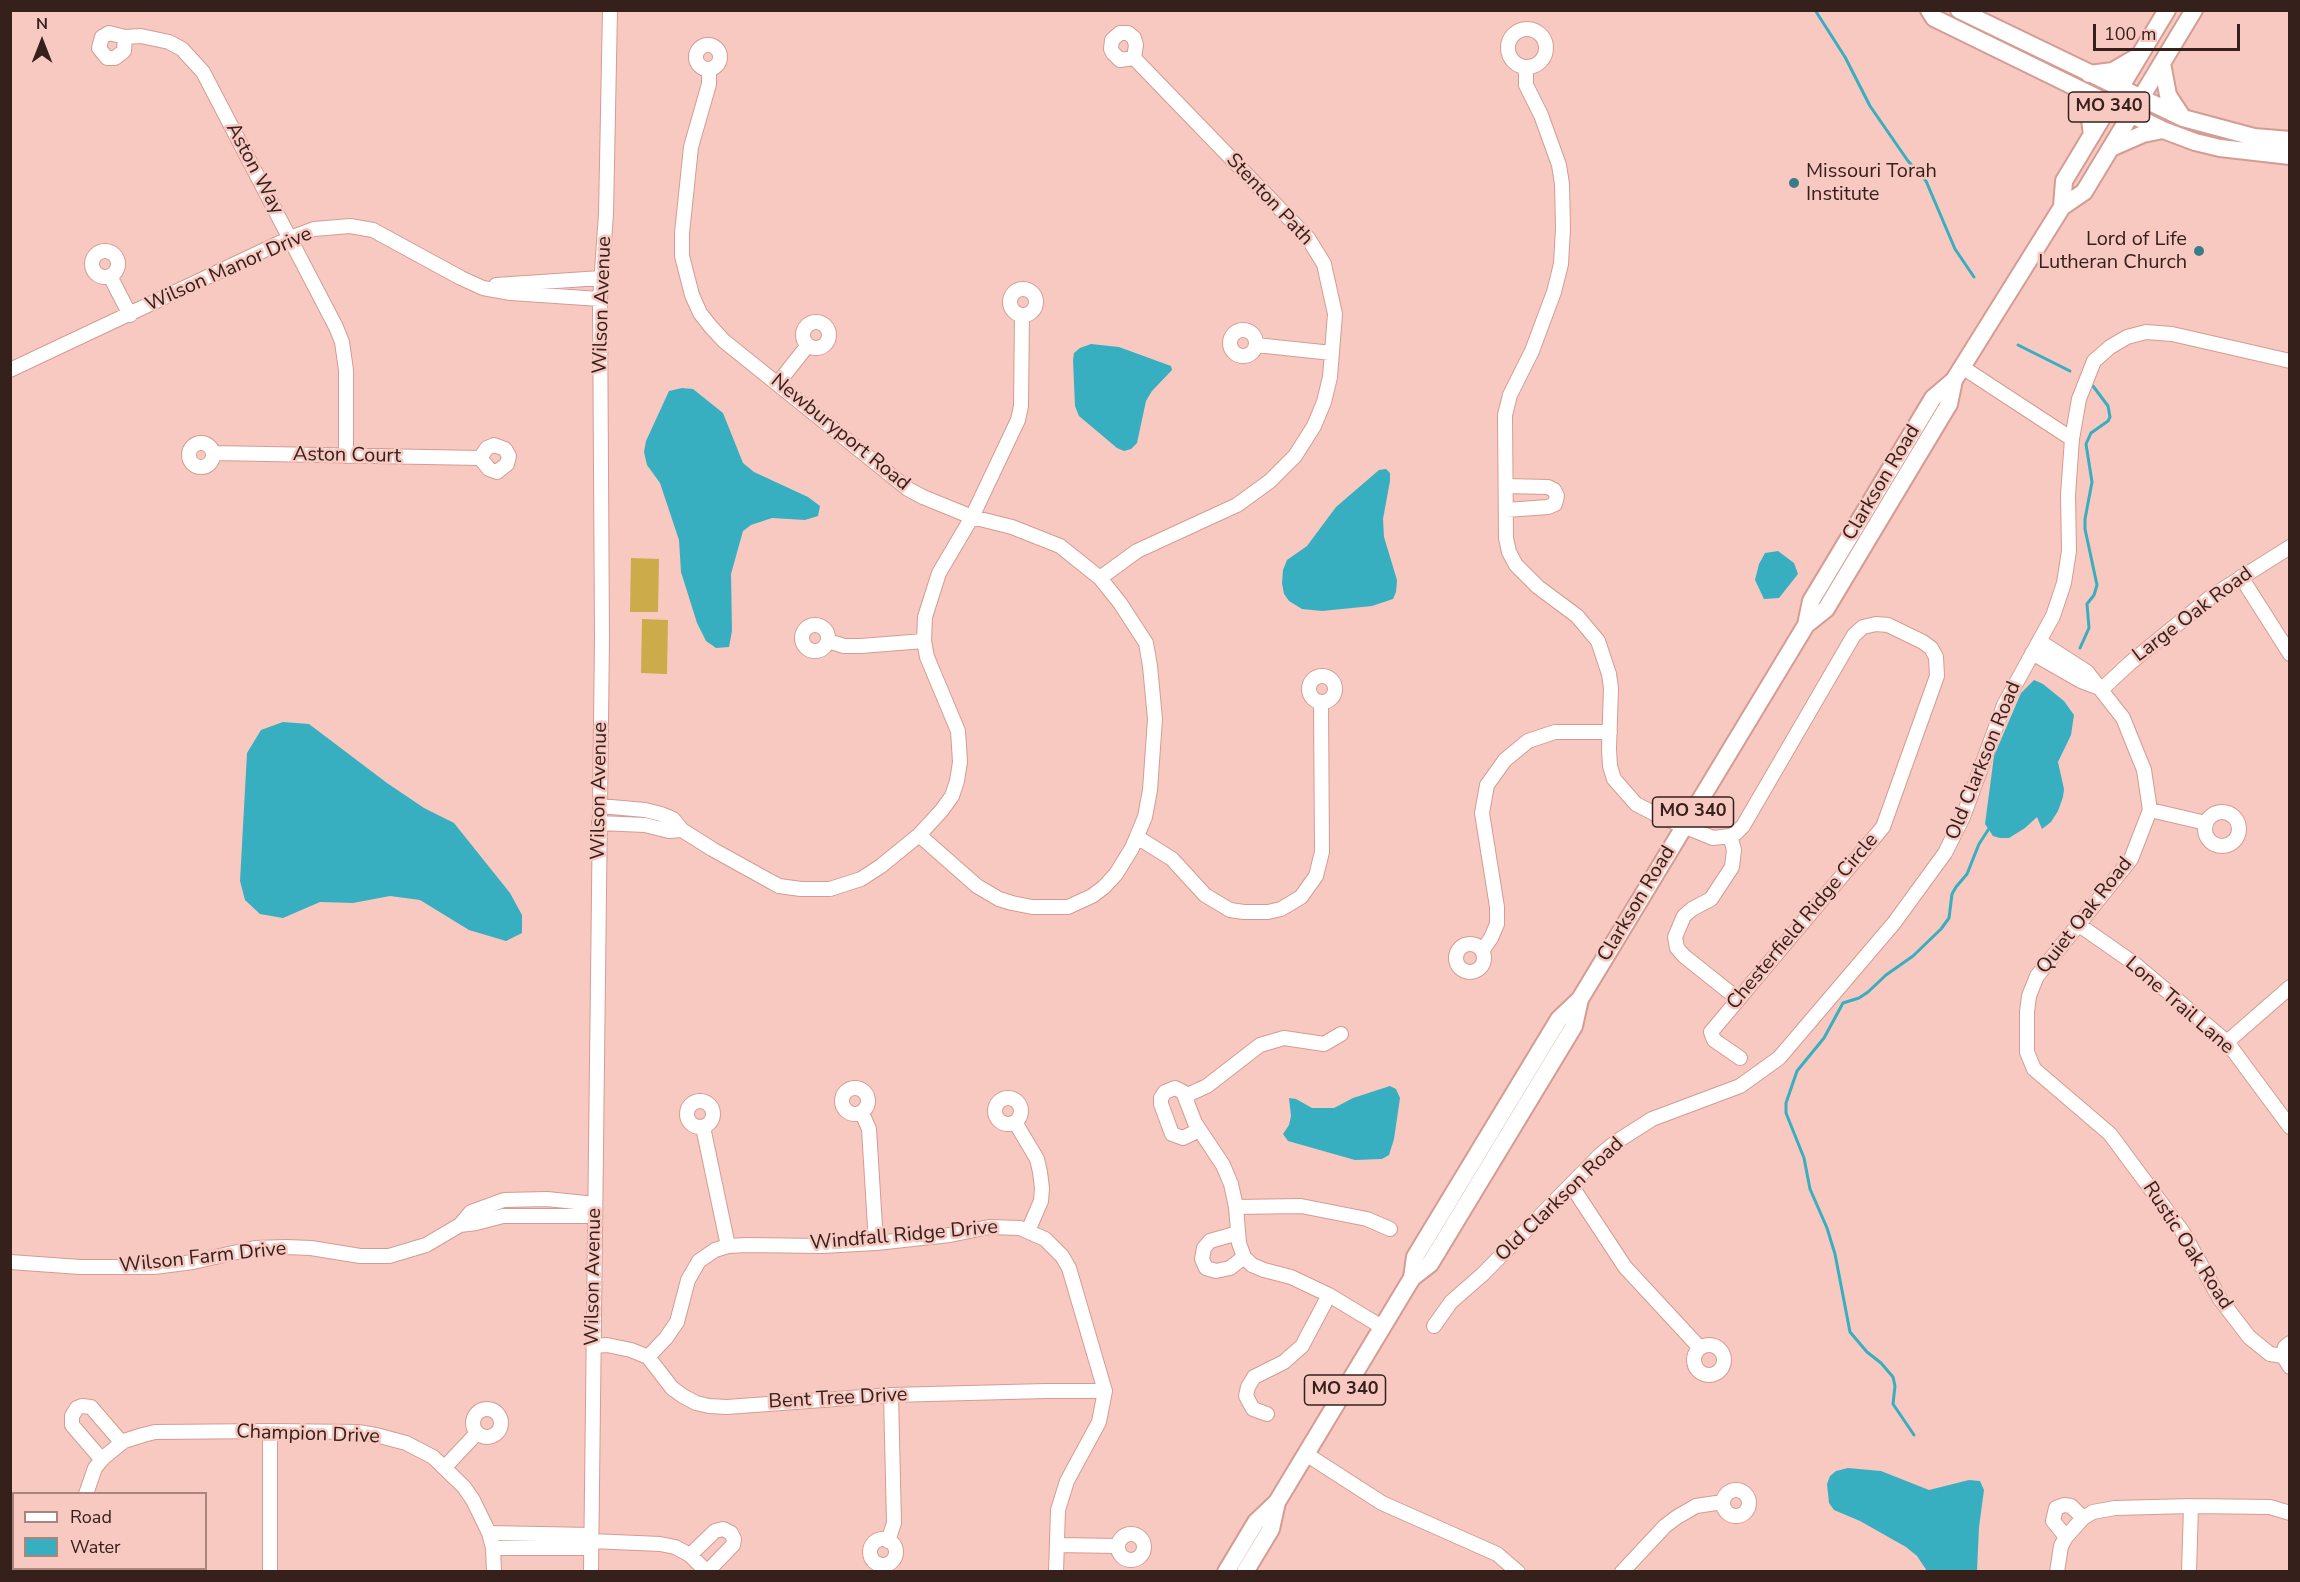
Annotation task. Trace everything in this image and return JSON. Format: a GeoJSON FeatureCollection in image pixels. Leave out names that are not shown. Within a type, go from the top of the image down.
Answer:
{"type":"FeatureCollection","features":[{"type":"Feature","properties":{"kind":"main road"},"geometry":{"type":"LineString","coordinates":[[1929,10],[1934,18],[2163,130],[2195,142],[2220,148],[2289,156]]}},
{"type":"Feature","properties":{"kind":"main road"},"geometry":{"type":"LineString","coordinates":[[1959,10],[2141,100],[2183,118],[2254,137],[2289,140]]}},
{"type":"Feature","properties":{"kind":"main road","name":"Clarkson Road"},"geometry":{"type":"LineString","coordinates":[[2062,207],[2064,181],[2167,10]]}},
{"type":"Feature","properties":{"kind":"main road","name":"Clarkson Road"},"geometry":{"type":"LineString","coordinates":[[1806,625],[1826,609],[1948,404],[1958,374],[2062,207],[2084,192],[2194,10]]}},
{"type":"Feature","properties":{"kind":"main road"},"geometry":{"type":"LineString","coordinates":[[2089,74],[2113,71],[2140,55]]}},
{"type":"Feature","properties":{"kind":"main road"},"geometry":{"type":"LineString","coordinates":[[2162,63],[2168,95],[2183,118]]}},
{"type":"Feature","properties":{"kind":"main road"},"geometry":{"type":"LineString","coordinates":[[2077,88],[2089,111],[2092,135]]}},
{"type":"Feature","properties":{"kind":"main road"},"geometry":{"type":"LineString","coordinates":[[2111,148],[2143,134],[2163,130]]}},
{"type":"Feature","properties":{"kind":"main road","name":"Clarkson Road"},"geometry":{"type":"LineString","coordinates":[[1226,1572],[1256,1522],[1277,1502],[1413,1278],[1415,1257],[1559,1019],[1580,999],[1806,625],[1811,601],[1933,398],[1958,374]]}},
{"type":"Feature","properties":{"kind":"main road"},"geometry":{"type":"LineString","coordinates":[[1892,466],[1893,497]]}},
{"type":"Feature","properties":{"kind":"main road","name":"Clarkson Road"},"geometry":{"type":"LineString","coordinates":[[1245,1572],[1270,1529],[1277,1502]]}},
{"type":"Feature","properties":{"kind":"street","name":"Wilson Avenue"},"geometry":{"type":"LineString","coordinates":[[591,1572],[602,639],[600,298],[606,214],[610,10]]}},
{"type":"Feature","properties":{"kind":"street","name":"Aston Way"},"geometry":{"type":"LineString","coordinates":[[125,37],[155,37],[182,49],[203,72],[342,342],[346,370],[346,456]]}},
{"type":"Feature","properties":{"kind":"street","name":"Stenton Path"},"geometry":{"type":"LineString","coordinates":[[1100,578],[1137,551],[1237,505],[1270,481],[1295,456],[1314,426],[1324,402],[1332,353],[1335,314],[1324,264],[1308,238],[1134,58]]}},
{"type":"Feature","properties":{"kind":"street"},"geometry":{"type":"LineString","coordinates":[[1526,67],[1527,86],[1544,123],[1559,165],[1563,228],[1561,264],[1554,292],[1532,351],[1510,395],[1505,415],[1506,538],[1516,565],[1538,587],[1577,616],[1598,641],[1609,674],[1611,688],[1610,766],[1614,779],[1636,804],[1713,838],[1730,836],[1734,850],[1732,867],[1711,899],[1684,916],[1675,937],[1677,948],[1684,956],[1738,999]]}},
{"type":"Feature","properties":{"kind":"street","name":"Newburyport Road"},"geometry":{"type":"LineString","coordinates":[[708,70],[709,84],[691,147],[682,233],[682,256],[692,295],[700,313],[724,341],[908,489],[972,517],[1012,527],[1060,546],[1100,578],[1120,603],[1146,643],[1155,719],[1152,769],[1145,817],[1127,858],[1104,887],[1079,903],[1068,907],[1049,908],[1012,903],[988,894],[919,835]]}},
{"type":"Feature","properties":{"kind":"street","name":"Wilson Manor Drive"},"geometry":{"type":"LineString","coordinates":[[10,370],[290,238],[314,230],[338,227],[350,226],[373,230],[482,287],[511,293],[600,298]]}},
{"type":"Feature","properties":{"kind":"street"},"geometry":{"type":"LineString","coordinates":[[110,276],[129,315]]}},
{"type":"Feature","properties":{"kind":"street","name":"Wilson Manor Drive"},"geometry":{"type":"LineString","coordinates":[[482,287],[601,278]]}},
{"type":"Feature","properties":{"kind":"street"},"geometry":{"type":"LineString","coordinates":[[600,806],[636,809],[673,819],[682,830],[768,880],[779,886],[801,890],[830,888],[861,879],[919,835],[952,796],[960,762],[958,731],[927,657],[924,641],[925,617],[930,595],[950,553],[972,517],[1018,420],[1021,406],[1022,315]]}},
{"type":"Feature","properties":{"kind":"street","name":"Old Clarkson Road"},"geometry":{"type":"LineString","coordinates":[[1434,1326],[1451,1302],[1483,1274],[1600,1155],[1652,1119],[1740,1086],[1779,1058],[1894,923],[1946,853],[1963,817],[2004,705],[2053,616],[2064,583],[2068,550],[2068,495],[2072,439],[2079,399],[2094,361],[2110,346],[2127,337],[2146,332],[2172,334],[2289,361]]}},
{"type":"Feature","properties":{"kind":"street"},"geometry":{"type":"LineString","coordinates":[[778,383],[808,345]]}},
{"type":"Feature","properties":{"kind":"street"},"geometry":{"type":"LineString","coordinates":[[1256,345],[1332,353]]}},
{"type":"Feature","properties":{"kind":"street"},"geometry":{"type":"LineString","coordinates":[[1958,374],[2072,439]]}},
{"type":"Feature","properties":{"kind":"street","name":"Aston Court"},"geometry":{"type":"LineString","coordinates":[[213,453],[480,458]]}},
{"type":"Feature","properties":{"kind":"street"},"geometry":{"type":"LineString","coordinates":[[1506,486],[1548,487],[1554,490],[1557,496],[1555,504],[1548,507],[1506,510]]}},
{"type":"Feature","properties":{"kind":"street","name":"Large Oak Road"},"geometry":{"type":"LineString","coordinates":[[2102,689],[2212,596],[2289,547]]}},
{"type":"Feature","properties":{"kind":"street"},"geometry":{"type":"LineString","coordinates":[[2241,577],[2289,654]]}},
{"type":"Feature","properties":{"kind":"street","name":"Chesterfield Ridge Circle"},"geometry":{"type":"LineString","coordinates":[[1730,836],[1743,826],[1854,635],[1863,627],[1876,624],[1888,625],[1931,648],[1936,657],[1937,676],[1883,827],[1711,1032],[1714,1040],[1740,1058]]}},
{"type":"Feature","properties":{"kind":"street"},"geometry":{"type":"LineString","coordinates":[[828,641],[844,646],[861,646],[924,641]]}},
{"type":"Feature","properties":{"kind":"street","name":"Quiet Oak Road"},"geometry":{"type":"LineString","coordinates":[[2026,1012],[2029,996],[2037,976],[2131,859],[2150,810],[2144,770],[2123,718],[2087,672],[2035,647]]}},
{"type":"Feature","properties":{"kind":"street"},"geometry":{"type":"LineString","coordinates":[[1137,837],[1172,859],[1205,895],[1230,910],[1268,912],[1281,909],[1300,897],[1316,876],[1322,852],[1321,702]]}},
{"type":"Feature","properties":{"kind":"street"},"geometry":{"type":"LineString","coordinates":[[1482,951],[1497,924],[1497,907],[1482,813],[1487,785],[1505,760],[1528,741],[1555,732],[1610,732]]}},
{"type":"Feature","properties":{"kind":"street"},"geometry":{"type":"LineString","coordinates":[[2150,810],[2206,823]]}},
{"type":"Feature","properties":{"kind":"street"},"geometry":{"type":"LineString","coordinates":[[600,823],[645,825],[669,831],[682,830]]}},
{"type":"Feature","properties":{"kind":"street","name":"Lone Trail Lane"},"geometry":{"type":"LineString","coordinates":[[2079,925],[2135,964],[2227,1042],[2289,1128]]}},
{"type":"Feature","properties":{"kind":"street"},"geometry":{"type":"LineString","coordinates":[[2227,1042],[2289,987]]}},
{"type":"Feature","properties":{"kind":"street","name":"Rustic Oak Road"},"geometry":{"type":"LineString","coordinates":[[2026,1012],[2026,1052],[2034,1069],[2110,1134],[2182,1231],[2220,1299],[2242,1330],[2270,1354],[2287,1355]]}},
{"type":"Feature","properties":{"kind":"street"},"geometry":{"type":"LineString","coordinates":[[1185,1096],[1207,1086],[1260,1045],[1284,1038],[1324,1044],[1341,1034]]}},
{"type":"Feature","properties":{"kind":"street"},"geometry":{"type":"LineString","coordinates":[[1199,1130],[1183,1138],[1172,1134],[1161,1104],[1161,1098],[1170,1089],[1179,1090],[1185,1096],[1199,1130],[1223,1165],[1231,1184],[1236,1207],[1239,1243],[1244,1257],[1252,1265],[1292,1277],[1329,1295],[1382,1327]]}},
{"type":"Feature","properties":{"kind":"street"},"geometry":{"type":"LineString","coordinates":[[862,1113],[869,1129],[876,1243]]}},
{"type":"Feature","properties":{"kind":"street"},"geometry":{"type":"LineString","coordinates":[[1015,1122],[1037,1159],[1041,1180],[1041,1201],[1028,1231]]}},
{"type":"Feature","properties":{"kind":"street"},"geometry":{"type":"LineString","coordinates":[[703,1127],[728,1246]]}},
{"type":"Feature","properties":{"kind":"street"},"geometry":{"type":"LineString","coordinates":[[1571,1185],[1625,1267],[1700,1348]]}},
{"type":"Feature","properties":{"kind":"street","name":"Wilson Farm Drive"},"geometry":{"type":"LineString","coordinates":[[10,1262],[80,1267],[154,1267],[193,1262],[255,1248],[286,1247],[311,1248],[360,1256],[389,1256],[426,1245],[460,1225],[471,1212],[504,1200],[547,1199],[595,1210]]}},
{"type":"Feature","properties":{"kind":"street"},"geometry":{"type":"LineString","coordinates":[[1236,1207],[1301,1206],[1367,1219],[1390,1229]]}},
{"type":"Feature","properties":{"kind":"street","name":"Windfall Ridge Drive"},"geometry":{"type":"LineString","coordinates":[[648,1357],[677,1322],[688,1280],[699,1261],[715,1250],[728,1246],[822,1246],[876,1243],[950,1235],[989,1227],[1010,1227],[1028,1231],[1045,1239],[1062,1256],[1069,1268],[1105,1391],[1099,1422],[1067,1481],[1062,1495],[1058,1510],[1056,1572]]}},
{"type":"Feature","properties":{"kind":"street"},"geometry":{"type":"LineString","coordinates":[[1238,1233],[1210,1241],[1204,1248],[1202,1259],[1206,1268],[1216,1271],[1230,1268],[1244,1257]]}},
{"type":"Feature","properties":{"kind":"street"},"geometry":{"type":"LineString","coordinates":[[1267,1414],[1253,1409],[1246,1396],[1248,1387],[1254,1377],[1284,1362],[1302,1346],[1329,1295]]}},
{"type":"Feature","properties":{"kind":"street"},"geometry":{"type":"LineString","coordinates":[[593,1346],[607,1345],[631,1350],[648,1357]]}},
{"type":"Feature","properties":{"kind":"street","name":"Bent Tree Drive"},"geometry":{"type":"LineString","coordinates":[[648,1357],[672,1388],[696,1403],[709,1406],[727,1407],[891,1395],[1046,1390],[1105,1391]]}},
{"type":"Feature","properties":{"kind":"street"},"geometry":{"type":"LineString","coordinates":[[888,1540],[894,1523],[891,1395]]}},
{"type":"Feature","properties":{"kind":"street"},"geometry":{"type":"LineString","coordinates":[[102,1460],[72,1425],[72,1416],[77,1408],[91,1407],[122,1443]]}},
{"type":"Feature","properties":{"kind":"street"},"geometry":{"type":"LineString","coordinates":[[270,1431],[270,1572]]}},
{"type":"Feature","properties":{"kind":"street","name":"Champion Drive"},"geometry":{"type":"LineString","coordinates":[[87,1492],[95,1468],[102,1460],[122,1443],[155,1432],[358,1432],[376,1435],[391,1438],[433,1456],[469,1494],[489,1533],[493,1548],[494,1572]]}},
{"type":"Feature","properties":{"kind":"street"},"geometry":{"type":"LineString","coordinates":[[445,1467],[477,1433]]}},
{"type":"Feature","properties":{"kind":"street"},"geometry":{"type":"LineString","coordinates":[[1306,1454],[1382,1503],[1497,1554],[1518,1572]]}},
{"type":"Feature","properties":{"kind":"street"},"geometry":{"type":"LineString","coordinates":[[1622,1572],[1665,1526],[1677,1517],[1696,1506],[1723,1502]]}},
{"type":"Feature","properties":{"kind":"street"},"geometry":{"type":"LineString","coordinates":[[2066,1537],[2053,1521],[2056,1508],[2064,1505],[2071,1506],[2084,1518]]}},
{"type":"Feature","properties":{"kind":"street"},"geometry":{"type":"LineString","coordinates":[[2190,1572],[2191,1506]]}},
{"type":"Feature","properties":{"kind":"street"},"geometry":{"type":"LineString","coordinates":[[2057,1572],[2061,1546],[2066,1537],[2084,1518],[2094,1512],[2115,1508],[2191,1506],[2270,1507],[2289,1513]]}},
{"type":"Feature","properties":{"kind":"street"},"geometry":{"type":"LineString","coordinates":[[489,1533],[660,1544],[675,1547],[690,1555],[707,1572],[733,1545],[734,1539],[731,1533],[723,1529],[715,1531],[690,1555]]}},
{"type":"Feature","properties":{"kind":"street"},"geometry":{"type":"LineString","coordinates":[[493,1548],[591,1541]]}},
{"type":"Feature","properties":{"kind":"street"},"geometry":{"type":"LineString","coordinates":[[1057,1545],[1118,1546]]}},
{"type":"Feature","properties":{"kind":"shaded area"},"geometry":{"type":"Polygon","coordinates":[[[631,558],[659,559],[658,612],[630,612],[631,558]]]}},
{"type":"Feature","properties":{"kind":"shaded area"},"geometry":{"type":"Polygon","coordinates":[[[642,619],[668,620],[667,674],[641,673],[642,619]]]}},
{"type":"Feature","properties":{"kind":"water"},"geometry":{"type":"Polygon","coordinates":[[[1091,344],[1119,347],[1171,366],[1172,370],[1152,391],[1146,401],[1137,443],[1131,449],[1124,451],[1117,448],[1079,416],[1075,406],[1074,353],[1091,344]]]}},
{"type":"Feature","properties":{"kind":"water"},"geometry":{"type":"Polygon","coordinates":[[[682,388],[693,389],[723,413],[743,463],[754,472],[808,497],[820,506],[818,516],[805,520],[772,518],[751,525],[743,531],[731,574],[732,631],[729,647],[716,648],[706,641],[697,623],[681,572],[679,540],[660,483],[647,465],[644,452],[646,441],[669,391],[682,388]]]}},
{"type":"Feature","properties":{"kind":"water"},"geometry":{"type":"Polygon","coordinates":[[[1386,469],[1390,473],[1390,481],[1383,519],[1384,537],[1397,580],[1393,599],[1372,606],[1322,611],[1302,609],[1289,601],[1284,594],[1282,583],[1287,560],[1307,546],[1336,507],[1379,470],[1386,469]]]}},
{"type":"Feature","properties":{"kind":"water"},"geometry":{"type":"Polygon","coordinates":[[[1778,551],[1794,563],[1798,574],[1779,598],[1764,599],[1755,580],[1759,564],[1765,553],[1778,551]]]}},
{"type":"Feature","properties":{"kind":"water"},"geometry":{"type":"Polygon","coordinates":[[[2034,680],[2043,684],[2064,701],[2074,715],[2071,735],[2058,762],[2064,789],[2063,797],[2051,822],[2042,829],[2037,817],[2009,838],[2000,838],[1993,836],[1985,824],[1994,756],[2021,693],[2034,680]]]}},
{"type":"Feature","properties":{"kind":"water"},"geometry":{"type":"Polygon","coordinates":[[[283,722],[309,724],[387,783],[424,808],[454,823],[510,893],[522,915],[522,933],[506,941],[469,930],[420,900],[390,896],[353,903],[320,902],[283,918],[260,914],[245,900],[240,881],[247,753],[261,730],[283,722]]]}},
{"type":"Feature","properties":{"kind":"water"},"geometry":{"type":"Polygon","coordinates":[[[1390,1086],[1396,1089],[1400,1098],[1394,1139],[1389,1155],[1382,1159],[1355,1160],[1288,1141],[1283,1134],[1289,1125],[1291,1116],[1289,1098],[1296,1099],[1312,1108],[1334,1108],[1353,1098],[1390,1086]]]}},
{"type":"Feature","properties":{"kind":"water"},"geometry":{"type":"Polygon","coordinates":[[[1848,1468],[1881,1471],[1929,1490],[1969,1480],[1980,1481],[1984,1490],[1977,1571],[1927,1571],[1917,1556],[1906,1547],[1860,1521],[1834,1510],[1829,1503],[1827,1484],[1830,1476],[1836,1471],[1848,1468]]]}},
{"type":"Feature","properties":{"kind":"waterway"},"geometry":{"type":"LineString","coordinates":[[1815,10],[1845,57],[1870,106],[1908,161],[1926,181],[1955,249],[1974,277]]}},
{"type":"Feature","properties":{"kind":"waterway"},"geometry":{"type":"LineString","coordinates":[[2018,345],[2070,371]]}},
{"type":"Feature","properties":{"kind":"waterway"},"geometry":{"type":"LineString","coordinates":[[2080,648],[2089,628],[2087,604],[2094,595],[2097,585],[2085,529],[2092,482],[2086,444],[2091,433],[2110,417],[2108,406],[2093,386]]}},
{"type":"Feature","properties":{"kind":"waterway"},"geometry":{"type":"LineString","coordinates":[[1914,1435],[1893,1404],[1895,1386],[1893,1377],[1850,1332],[1835,1254],[1827,1228],[1810,1189],[1804,1158],[1786,1113],[1786,1103],[1797,1071],[1824,1038],[1843,1003],[1859,998],[1868,992],[1886,975],[1913,956],[1941,929],[1949,918],[1952,894],[1967,874],[1979,844],[1990,827]]}},
{"type":"Feature","properties":{"kind":"place","name":"Missouri Torah Institute"},"geometry":{"type":"Point","coordinates":[1794,183]}},
{"type":"Feature","properties":{"kind":"place","name":"Lord of Life Lutheran Church"},"geometry":{"type":"Point","coordinates":[2199,251]}}]}
